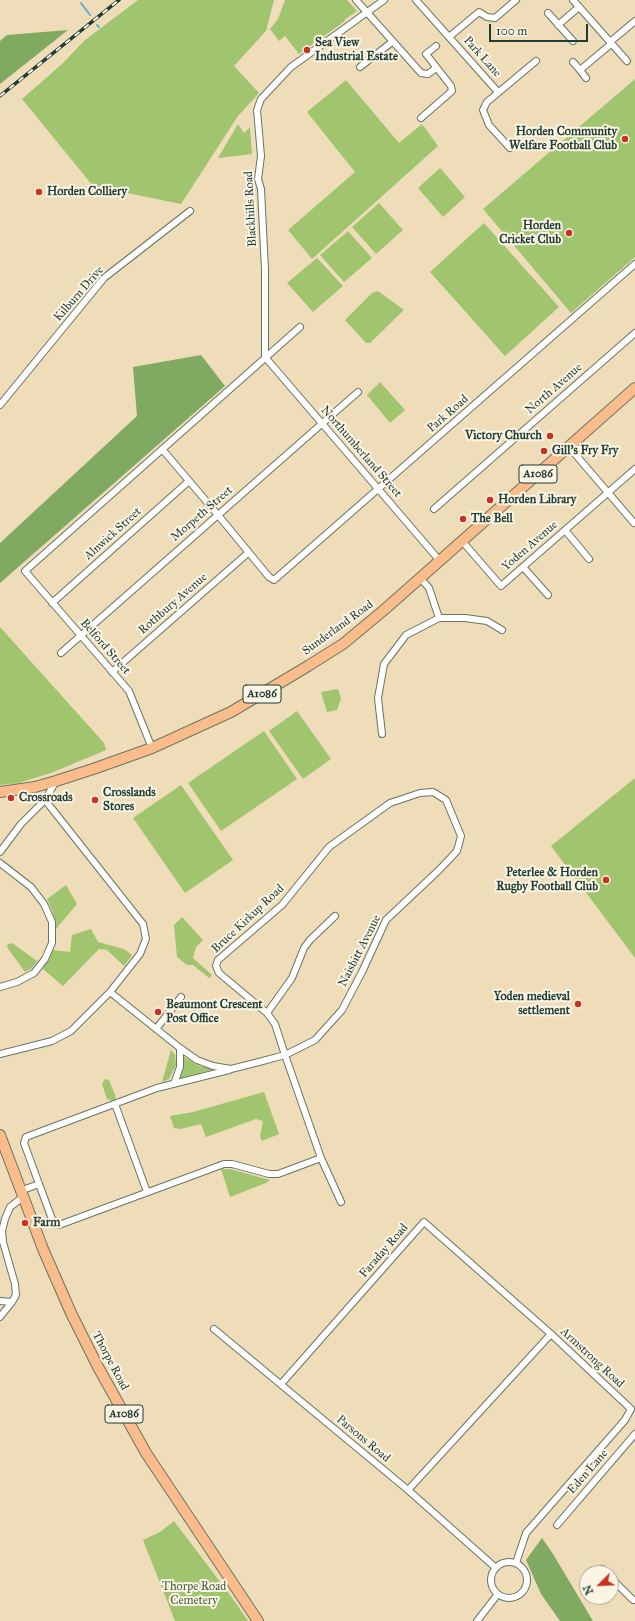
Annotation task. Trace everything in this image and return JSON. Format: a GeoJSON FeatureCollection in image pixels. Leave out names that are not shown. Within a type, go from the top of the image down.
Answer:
{"type":"FeatureCollection","features":[{"type":"Feature","properties":{"kind":"main road","name":"Sunderland Road"},"geometry":{"type":"LineString","coordinates":[[0,792],[35,787],[56,781],[152,748],[231,712],[343,644],[421,578],[635,388]]}},
{"type":"Feature","properties":{"kind":"main road","name":"Thorpe Road"},"geometry":{"type":"LineString","coordinates":[[0,1135],[22,1194],[71,1313],[98,1367],[146,1453],[258,1621]]}},
{"type":"Feature","properties":{"kind":"street"},"geometry":{"type":"LineString","coordinates":[[356,0],[421,73],[428,74],[436,68]]}},
{"type":"Feature","properties":{"kind":"street","name":"Blackhills Road"},"geometry":{"type":"LineString","coordinates":[[265,357],[265,270],[261,188],[258,179],[261,156],[257,110],[261,99],[291,68],[384,0]]}},
{"type":"Feature","properties":{"kind":"street","name":"Park Lane"},"geometry":{"type":"LineString","coordinates":[[416,0],[498,92]]}},
{"type":"Feature","properties":{"kind":"street"},"geometry":{"type":"LineString","coordinates":[[449,37],[479,12],[487,17],[495,18],[516,0]]}},
{"type":"Feature","properties":{"kind":"street"},"geometry":{"type":"LineString","coordinates":[[573,0],[627,61]]}},
{"type":"Feature","properties":{"kind":"street"},"geometry":{"type":"LineString","coordinates":[[558,24],[579,7]]}},
{"type":"Feature","properties":{"kind":"street"},"geometry":{"type":"LineString","coordinates":[[548,13],[573,41]]}},
{"type":"Feature","properties":{"kind":"street"},"geometry":{"type":"LineString","coordinates":[[580,70],[635,21]]}},
{"type":"Feature","properties":{"kind":"street"},"geometry":{"type":"LineString","coordinates":[[360,67],[392,42]]}},
{"type":"Feature","properties":{"kind":"street"},"geometry":{"type":"LineString","coordinates":[[421,118],[452,91],[451,86],[426,54],[436,46]]}},
{"type":"Feature","properties":{"kind":"street","name":"Park Lane"},"geometry":{"type":"LineString","coordinates":[[510,148],[489,125],[483,110],[487,102],[536,60]]}},
{"type":"Feature","properties":{"kind":"street"},"geometry":{"type":"LineString","coordinates":[[573,62],[586,78]]}},
{"type":"Feature","properties":{"kind":"street","name":"Kilburn Drive"},"geometry":{"type":"LineString","coordinates":[[0,405],[104,278],[190,212]]}},
{"type":"Feature","properties":{"kind":"street","name":"Park Road"},"geometry":{"type":"LineString","coordinates":[[248,552],[269,578],[274,580],[635,264]]}},
{"type":"Feature","properties":{"kind":"street"},"geometry":{"type":"LineString","coordinates":[[248,552],[162,449],[300,327]]}},
{"type":"Feature","properties":{"kind":"street","name":"North Avenue"},"geometry":{"type":"LineString","coordinates":[[434,510],[635,333]]}},
{"type":"Feature","properties":{"kind":"street","name":"Northumberland Street"},"geometry":{"type":"LineString","coordinates":[[265,357],[440,561]]}},
{"type":"Feature","properties":{"kind":"street","name":"Morpeth Street"},"geometry":{"type":"LineString","coordinates":[[61,653],[358,392]]}},
{"type":"Feature","properties":{"kind":"street"},"geometry":{"type":"LineString","coordinates":[[569,447],[634,523]]}},
{"type":"Feature","properties":{"kind":"street","name":"Belford Street"},"geometry":{"type":"LineString","coordinates":[[152,748],[129,691],[25,571],[162,449]]}},
{"type":"Feature","properties":{"kind":"street","name":"Yoden Avenue"},"geometry":{"type":"LineString","coordinates":[[462,541],[501,586],[635,469]]}},
{"type":"Feature","properties":{"kind":"street","name":"Alnwick Street"},"geometry":{"type":"LineString","coordinates":[[52,603],[189,481]]}},
{"type":"Feature","properties":{"kind":"street"},"geometry":{"type":"LineString","coordinates":[[565,530],[589,559]]}},
{"type":"Feature","properties":{"kind":"street","name":"Rothbury Avenue"},"geometry":{"type":"LineString","coordinates":[[112,672],[248,552]]}},
{"type":"Feature","properties":{"kind":"street"},"geometry":{"type":"LineString","coordinates":[[523,567],[548,595]]}},
{"type":"Feature","properties":{"kind":"street"},"geometry":{"type":"LineString","coordinates":[[421,578],[429,588],[439,618]]}},
{"type":"Feature","properties":{"kind":"street"},"geometry":{"type":"LineString","coordinates":[[382,734],[378,698],[384,664],[406,636],[439,618],[465,618],[487,621],[502,630]]}},
{"type":"Feature","properties":{"kind":"street"},"geometry":{"type":"LineString","coordinates":[[0,852],[21,824],[45,800],[56,781]]}},
{"type":"Feature","properties":{"kind":"street","name":"Bruce Kirkup Road"},"geometry":{"type":"LineString","coordinates":[[340,1202],[321,1158],[275,1024],[267,1013],[219,972],[216,966],[218,960],[282,905],[329,846],[390,803],[420,793],[434,792]]}},
{"type":"Feature","properties":{"kind":"street","name":"Naisbitt Avenue"},"geometry":{"type":"LineString","coordinates":[[285,1055],[315,1040],[342,1010],[362,972],[386,920],[440,870],[457,851],[461,836],[452,811],[446,800],[434,792]]}},
{"type":"Feature","properties":{"kind":"street"},"geometry":{"type":"LineString","coordinates":[[0,1054],[52,1041],[71,1031],[110,992],[140,954],[146,939],[143,924],[45,800]]}},
{"type":"Feature","properties":{"kind":"street"},"geometry":{"type":"LineString","coordinates":[[0,863],[31,887],[44,904],[52,922],[52,943],[45,960],[34,972],[17,982],[0,987]]}},
{"type":"Feature","properties":{"kind":"street"},"geometry":{"type":"LineString","coordinates":[[267,1013],[292,978],[304,948],[310,940],[336,916]]}},
{"type":"Feature","properties":{"kind":"street"},"geometry":{"type":"LineString","coordinates":[[110,992],[196,1060],[231,1070]]}},
{"type":"Feature","properties":{"kind":"street"},"geometry":{"type":"LineString","coordinates":[[156,1029],[181,997]]}},
{"type":"Feature","properties":{"kind":"street"},"geometry":{"type":"LineString","coordinates":[[174,1084],[180,1067],[180,1048]]}},
{"type":"Feature","properties":{"kind":"street"},"geometry":{"type":"LineString","coordinates":[[285,1055],[157,1088],[26,1137],[24,1143],[52,1219],[60,1225],[224,1164],[232,1164],[269,1174],[278,1174],[321,1158]]}},
{"type":"Feature","properties":{"kind":"street"},"geometry":{"type":"LineString","coordinates":[[115,1104],[147,1192]]}},
{"type":"Feature","properties":{"kind":"street"},"geometry":{"type":"LineString","coordinates":[[0,1317],[16,1295],[16,1284],[3,1242],[2,1231],[10,1207],[22,1194],[39,1184]]}},
{"type":"Feature","properties":{"kind":"street","name":"Faraday Road"},"geometry":{"type":"LineString","coordinates":[[281,1384],[424,1222],[551,1334]]}},
{"type":"Feature","properties":{"kind":"street"},"geometry":{"type":"LineString","coordinates":[[0,1301],[12,1302]]}},
{"type":"Feature","properties":{"kind":"street","name":"Parsons Road"},"geometry":{"type":"LineString","coordinates":[[214,1329],[408,1490],[496,1568]]}},
{"type":"Feature","properties":{"kind":"street","name":"Armstrong Road"},"geometry":{"type":"LineString","coordinates":[[408,1490],[551,1334],[631,1409],[625,1420],[526,1533],[516,1563]]}},
{"type":"Feature","properties":{"kind":"street","name":"Eden Lane"},"geometry":{"type":"LineString","coordinates":[[557,1525],[635,1434]]}},
{"type":"Feature","properties":{"kind":"street"},"geometry":{"type":"LineString","coordinates":[[510,1562],[516,1563],[524,1569],[527,1581],[523,1592],[510,1598],[498,1594],[491,1584],[491,1578],[496,1568],[503,1563],[510,1562]]}},
{"type":"Feature","properties":{"kind":"street"},"geometry":{"type":"LineString","coordinates":[[619,1586],[633,1600],[635,1600]]}},
{"type":"Feature","properties":{"kind":"street"},"geometry":{"type":"LineString","coordinates":[[477,1621],[498,1594]]}},
{"type":"Feature","properties":{"kind":"green space"},"geometry":{"type":"Polygon","coordinates":[[[138,0],[274,0],[266,31],[234,66],[259,93],[238,116],[181,204],[93,186],[22,99],[62,64],[85,40],[138,0]]]}},
{"type":"Feature","properties":{"kind":"green space"},"geometry":{"type":"Polygon","coordinates":[[[285,0],[347,0],[357,11],[299,54],[285,36],[279,41],[270,29],[278,19],[285,0]]]}},
{"type":"Feature","properties":{"kind":"green space"},"geometry":{"type":"Polygon","coordinates":[[[68,30],[0,84],[0,41],[7,35],[68,30]]]}},
{"type":"Feature","properties":{"kind":"green space","name":"Horden Cricket Club"},"geometry":{"type":"Polygon","coordinates":[[[635,79],[635,257],[571,313],[483,209],[635,79]]]}},
{"type":"Feature","properties":{"kind":"green space"},"geometry":{"type":"Polygon","coordinates":[[[346,80],[399,143],[422,124],[438,146],[312,259],[288,230],[355,172],[307,112],[346,80]]]}},
{"type":"Feature","properties":{"kind":"green space"},"geometry":{"type":"Polygon","coordinates":[[[238,124],[244,133],[250,127],[252,154],[218,158],[238,124]]]}},
{"type":"Feature","properties":{"kind":"green space"},"geometry":{"type":"Polygon","coordinates":[[[440,168],[465,197],[443,217],[418,188],[440,168]]]}},
{"type":"Feature","properties":{"kind":"green space"},"geometry":{"type":"Polygon","coordinates":[[[379,203],[403,230],[376,254],[352,227],[379,203]]]}},
{"type":"Feature","properties":{"kind":"green space"},"geometry":{"type":"Polygon","coordinates":[[[484,223],[559,307],[505,356],[430,272],[484,223]]]}},
{"type":"Feature","properties":{"kind":"green space"},"geometry":{"type":"Polygon","coordinates":[[[348,231],[372,258],[344,282],[320,255],[348,231]]]}},
{"type":"Feature","properties":{"kind":"green space"},"geometry":{"type":"Polygon","coordinates":[[[317,258],[343,286],[313,312],[287,283],[317,258]]]}},
{"type":"Feature","properties":{"kind":"green space"},"geometry":{"type":"Polygon","coordinates":[[[378,291],[404,310],[370,343],[366,343],[345,320],[372,293],[378,291]]]}},
{"type":"Feature","properties":{"kind":"green space"},"geometry":{"type":"Polygon","coordinates":[[[201,355],[225,386],[0,583],[0,543],[137,416],[133,367],[201,355]]]}},
{"type":"Feature","properties":{"kind":"green space"},"geometry":{"type":"Polygon","coordinates":[[[380,382],[405,410],[390,423],[367,395],[380,382]]]}},
{"type":"Feature","properties":{"kind":"green space"},"geometry":{"type":"Polygon","coordinates":[[[0,627],[104,743],[106,750],[51,773],[18,783],[0,785],[0,627]]]}},
{"type":"Feature","properties":{"kind":"green space"},"geometry":{"type":"Polygon","coordinates":[[[338,689],[341,699],[337,710],[327,712],[321,692],[338,689]]]}},
{"type":"Feature","properties":{"kind":"green space"},"geometry":{"type":"Polygon","coordinates":[[[297,711],[331,759],[303,779],[269,731],[297,711]]]}},
{"type":"Feature","properties":{"kind":"green space"},"geometry":{"type":"Polygon","coordinates":[[[264,731],[297,779],[221,831],[188,783],[264,731]]]}},
{"type":"Feature","properties":{"kind":"green space","name":"Peterlee & Horden Rugby Football Club"},"geometry":{"type":"Polygon","coordinates":[[[635,778],[635,958],[551,846],[635,778]]]}},
{"type":"Feature","properties":{"kind":"green space"},"geometry":{"type":"Polygon","coordinates":[[[181,785],[233,860],[185,893],[133,818],[181,785]]]}},
{"type":"Feature","properties":{"kind":"green space"},"geometry":{"type":"Polygon","coordinates":[[[66,885],[77,904],[56,929],[53,913],[47,899],[66,885]]]}},
{"type":"Feature","properties":{"kind":"green space"},"geometry":{"type":"Polygon","coordinates":[[[182,917],[203,940],[196,947],[193,958],[212,975],[209,978],[193,965],[187,965],[177,957],[174,925],[182,917]]]}},
{"type":"Feature","properties":{"kind":"green space"},"geometry":{"type":"Polygon","coordinates":[[[91,929],[98,942],[124,949],[132,955],[124,966],[107,950],[99,949],[63,986],[43,969],[53,950],[70,952],[72,935],[91,929]]]}},
{"type":"Feature","properties":{"kind":"green space"},"geometry":{"type":"Polygon","coordinates":[[[12,943],[37,961],[32,968],[25,972],[7,947],[8,944],[12,943]]]}},
{"type":"Feature","properties":{"kind":"green space"},"geometry":{"type":"Polygon","coordinates":[[[171,1050],[175,1055],[176,1065],[169,1079],[162,1082],[171,1050]]]}},
{"type":"Feature","properties":{"kind":"green space"},"geometry":{"type":"Polygon","coordinates":[[[183,1056],[199,1066],[215,1069],[180,1078],[183,1067],[183,1056]]]}},
{"type":"Feature","properties":{"kind":"green space"},"geometry":{"type":"Polygon","coordinates":[[[105,1079],[109,1080],[115,1095],[116,1099],[113,1101],[107,1099],[102,1084],[105,1079]]]}},
{"type":"Feature","properties":{"kind":"green space"},"geometry":{"type":"Polygon","coordinates":[[[264,1092],[279,1134],[262,1141],[260,1136],[263,1121],[256,1119],[206,1137],[201,1124],[180,1129],[174,1128],[170,1116],[193,1112],[264,1092]]]}},
{"type":"Feature","properties":{"kind":"green space"},"geometry":{"type":"Polygon","coordinates":[[[221,1169],[230,1169],[270,1180],[230,1197],[221,1169]]]}},
{"type":"Feature","properties":{"kind":"green space","name":"Thorpe Road Cemetery"},"geometry":{"type":"Polygon","coordinates":[[[174,1521],[248,1621],[175,1621],[143,1540],[160,1532],[174,1521]]]}},
{"type":"Feature","properties":{"kind":"green space"},"geometry":{"type":"Polygon","coordinates":[[[542,1538],[579,1598],[579,1605],[583,1605],[593,1621],[560,1621],[541,1594],[526,1560],[542,1538]]]}},
{"type":"Feature","properties":{"kind":"waterway"},"geometry":{"type":"LineString","coordinates":[[81,3],[90,15]]}},
{"type":"Feature","properties":{"kind":"railway"},"geometry":{"type":"LineString","coordinates":[[0,96],[119,0]]}},
{"type":"Feature","properties":{"kind":"place","name":"Sea View Industrial Estate"},"geometry":{"type":"Point","coordinates":[307,50]}},
{"type":"Feature","properties":{"kind":"place","name":"Horden Community Welfare Football Club"},"geometry":{"type":"Point","coordinates":[625,139]}},
{"type":"Feature","properties":{"kind":"place","name":"Horden Colliery"},"geometry":{"type":"Point","coordinates":[39,192]}},
{"type":"Feature","properties":{"kind":"place","name":"Horden Cricket Club"},"geometry":{"type":"Point","coordinates":[569,233]}},
{"type":"Feature","properties":{"kind":"place","name":"Victory Church"},"geometry":{"type":"Point","coordinates":[550,436]}},
{"type":"Feature","properties":{"kind":"place","name":"Gill's Fry Fry"},"geometry":{"type":"Point","coordinates":[544,451]}},
{"type":"Feature","properties":{"kind":"place","name":"Horden Library"},"geometry":{"type":"Point","coordinates":[490,500]}},
{"type":"Feature","properties":{"kind":"place","name":"The Bell"},"geometry":{"type":"Point","coordinates":[463,519]}},
{"type":"Feature","properties":{"kind":"place","name":"Crossroads"},"geometry":{"type":"Point","coordinates":[11,798]}},
{"type":"Feature","properties":{"kind":"place","name":"Crosslands Stores"},"geometry":{"type":"Point","coordinates":[95,800]}},
{"type":"Feature","properties":{"kind":"place","name":"Peterlee & Horden Rugby Football Club"},"geometry":{"type":"Point","coordinates":[606,880]}},
{"type":"Feature","properties":{"kind":"place","name":"Yoden medieval settlement"},"geometry":{"type":"Point","coordinates":[578,1004]}},
{"type":"Feature","properties":{"kind":"place","name":"Beaumont Crescent Post Office"},"geometry":{"type":"Point","coordinates":[158,1012]}},
{"type":"Feature","properties":{"kind":"place","name":"Farm"},"geometry":{"type":"Point","coordinates":[25,1223]}}]}
